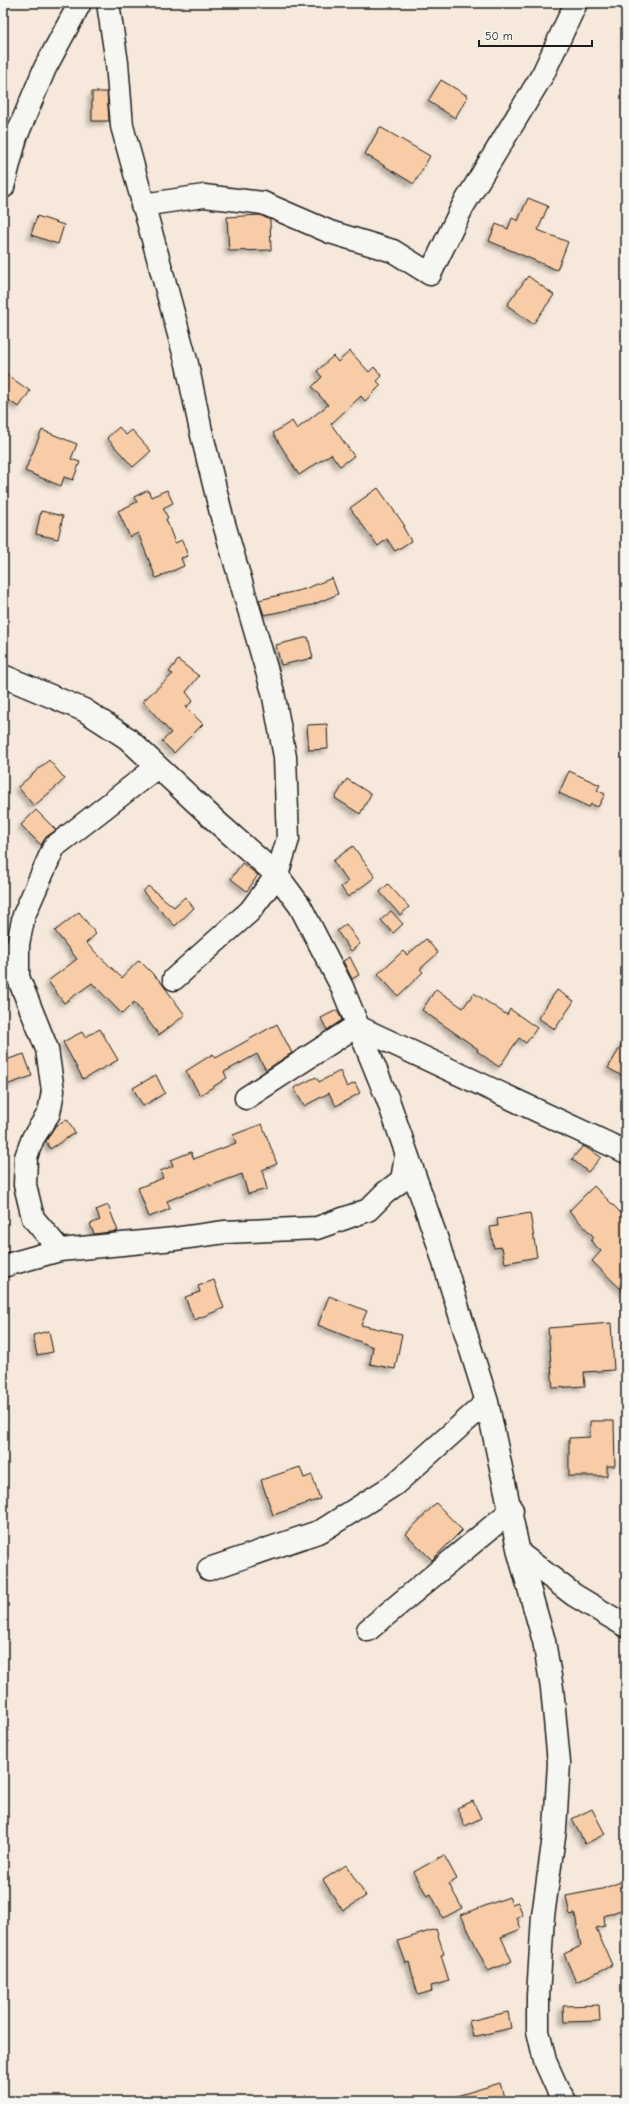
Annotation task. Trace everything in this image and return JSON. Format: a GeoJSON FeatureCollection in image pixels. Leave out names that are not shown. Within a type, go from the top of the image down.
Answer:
{"type":"FeatureCollection","features":[{"type":"Feature","properties":{"kind":"street"},"geometry":{"type":"LineString","coordinates":[[3,187],[16,137],[45,68],[80,3]]}},
{"type":"Feature","properties":{"kind":"street"},"geometry":{"type":"LineString","coordinates":[[108,3],[117,63],[122,126],[142,205],[187,364],[201,431],[222,517],[273,692],[285,757],[288,839],[277,875],[250,911],[174,979]]}},
{"type":"Feature","properties":{"kind":"street"},"geometry":{"type":"LineString","coordinates":[[142,205],[204,196],[263,203],[330,232],[393,251],[430,274],[463,206],[543,74],[576,3]]}},
{"type":"Feature","properties":{"kind":"street"},"geometry":{"type":"LineString","coordinates":[[3,676],[84,710],[127,738],[277,875],[300,906],[342,987],[356,1026],[388,1100],[406,1156],[437,1240],[487,1402],[512,1510],[519,1553],[544,1641],[552,1688],[559,1763],[555,1829],[543,1916],[538,2031],[544,2061],[565,2101]]}},
{"type":"Feature","properties":{"kind":"street"},"geometry":{"type":"LineString","coordinates":[[60,1250],[33,1218],[25,1185],[26,1157],[33,1138],[48,1112],[53,1091],[47,1049],[18,977],[18,944],[24,915],[54,847],[157,767]]}},
{"type":"Feature","properties":{"kind":"street"},"geometry":{"type":"LineString","coordinates":[[246,1098],[356,1026]]}},
{"type":"Feature","properties":{"kind":"street"},"geometry":{"type":"LineString","coordinates":[[356,1026],[626,1152]]}},
{"type":"Feature","properties":{"kind":"street"},"geometry":{"type":"LineString","coordinates":[[3,1266],[60,1250],[174,1239],[225,1232],[317,1228],[368,1210],[385,1193],[402,1180],[406,1156]]}},
{"type":"Feature","properties":{"kind":"street"},"geometry":{"type":"LineString","coordinates":[[210,1569],[321,1531],[394,1485],[487,1402]]}},
{"type":"Feature","properties":{"kind":"street"},"geometry":{"type":"LineString","coordinates":[[368,1630],[512,1510]]}},
{"type":"Feature","properties":{"kind":"street"},"geometry":{"type":"LineString","coordinates":[[519,1553],[574,1595],[626,1626]]}},
{"type":"Feature","properties":{"kind":"building"},"geometry":{"type":"Polygon","coordinates":[[[441,80],[468,96],[455,118],[428,101],[441,80]]]}},
{"type":"Feature","properties":{"kind":"building"},"geometry":{"type":"Polygon","coordinates":[[[92,92],[107,92],[109,121],[92,121],[92,92]]]}},
{"type":"Feature","properties":{"kind":"building"},"geometry":{"type":"Polygon","coordinates":[[[380,127],[430,156],[414,184],[365,154],[380,127]]]}},
{"type":"Feature","properties":{"kind":"building"},"geometry":{"type":"Polygon","coordinates":[[[528,198],[548,206],[538,230],[568,242],[557,270],[489,241],[496,224],[508,229],[512,218],[518,221],[528,198]]]}},
{"type":"Feature","properties":{"kind":"building"},"geometry":{"type":"Polygon","coordinates":[[[260,215],[270,220],[271,250],[229,251],[227,217],[260,215]]]}},
{"type":"Feature","properties":{"kind":"building"},"geometry":{"type":"Polygon","coordinates":[[[37,216],[64,225],[58,244],[31,235],[37,216]]]}},
{"type":"Feature","properties":{"kind":"building"},"geometry":{"type":"Polygon","coordinates":[[[528,276],[554,295],[533,324],[507,305],[528,276]]]}},
{"type":"Feature","properties":{"kind":"building"},"geometry":{"type":"Polygon","coordinates":[[[350,351],[369,372],[374,367],[382,376],[377,381],[381,385],[365,401],[361,396],[331,424],[354,456],[340,466],[331,454],[299,475],[273,433],[292,421],[297,429],[328,405],[312,387],[322,377],[317,371],[333,356],[338,362],[350,351]]]}},
{"type":"Feature","properties":{"kind":"building"},"geometry":{"type":"Polygon","coordinates":[[[3,372],[30,391],[19,407],[3,397],[3,372]]]}},
{"type":"Feature","properties":{"kind":"building"},"geometry":{"type":"Polygon","coordinates":[[[119,427],[126,435],[132,430],[151,451],[133,467],[107,438],[119,427]]]}},
{"type":"Feature","properties":{"kind":"building"},"geometry":{"type":"Polygon","coordinates":[[[42,430],[77,444],[71,459],[80,462],[73,480],[64,477],[61,486],[25,471],[42,430]]]}},
{"type":"Feature","properties":{"kind":"building"},"geometry":{"type":"Polygon","coordinates":[[[378,488],[405,526],[403,527],[411,541],[395,551],[387,539],[378,546],[350,508],[378,488]]]}},
{"type":"Feature","properties":{"kind":"building"},"geometry":{"type":"Polygon","coordinates":[[[148,490],[151,497],[167,490],[173,503],[163,508],[168,518],[166,519],[175,543],[182,540],[188,556],[181,558],[184,566],[156,578],[138,533],[130,537],[118,511],[137,502],[134,497],[148,490]]]}},
{"type":"Feature","properties":{"kind":"building"},"geometry":{"type":"Polygon","coordinates":[[[41,511],[63,516],[58,539],[36,534],[41,511]]]}},
{"type":"Feature","properties":{"kind":"building"},"geometry":{"type":"Polygon","coordinates":[[[332,578],[338,594],[312,605],[264,615],[259,600],[305,589],[332,578]]]}},
{"type":"Feature","properties":{"kind":"building"},"geometry":{"type":"Polygon","coordinates":[[[308,637],[313,658],[281,665],[276,645],[308,637]]]}},
{"type":"Feature","properties":{"kind":"building"},"geometry":{"type":"Polygon","coordinates":[[[178,660],[199,676],[186,692],[193,701],[186,707],[203,724],[174,753],[162,741],[171,733],[143,701],[173,674],[169,672],[178,660]]]}},
{"type":"Feature","properties":{"kind":"building"},"geometry":{"type":"Polygon","coordinates":[[[327,724],[328,749],[309,750],[307,725],[327,724]]]}},
{"type":"Feature","properties":{"kind":"building"},"geometry":{"type":"Polygon","coordinates":[[[49,760],[65,779],[34,806],[18,787],[49,760]]]}},
{"type":"Feature","properties":{"kind":"building"},"geometry":{"type":"Polygon","coordinates":[[[569,771],[600,785],[597,790],[605,794],[598,807],[591,804],[589,807],[559,793],[569,771]]]}},
{"type":"Feature","properties":{"kind":"building"},"geometry":{"type":"Polygon","coordinates":[[[347,779],[371,794],[360,814],[335,798],[347,779]]]}},
{"type":"Feature","properties":{"kind":"building"},"geometry":{"type":"Polygon","coordinates":[[[36,810],[56,830],[46,837],[41,845],[21,825],[36,810]]]}},
{"type":"Feature","properties":{"kind":"building"},"geometry":{"type":"Polygon","coordinates":[[[353,846],[375,877],[348,897],[341,887],[348,882],[333,861],[353,846]]]}},
{"type":"Feature","properties":{"kind":"building"},"geometry":{"type":"Polygon","coordinates":[[[242,863],[258,875],[247,891],[231,879],[242,863]]]}},
{"type":"Feature","properties":{"kind":"building"},"geometry":{"type":"Polygon","coordinates":[[[388,884],[409,907],[400,915],[380,892],[388,884]]]}},
{"type":"Feature","properties":{"kind":"building"},"geometry":{"type":"Polygon","coordinates":[[[148,886],[174,907],[185,897],[194,908],[175,926],[143,892],[148,886]]]}},
{"type":"Feature","properties":{"kind":"building"},"geometry":{"type":"Polygon","coordinates":[[[391,911],[403,924],[393,933],[381,920],[391,911]]]}},
{"type":"Feature","properties":{"kind":"building"},"geometry":{"type":"Polygon","coordinates":[[[79,912],[96,934],[86,943],[122,978],[139,960],[160,981],[185,1015],[159,1035],[134,1002],[122,1014],[92,983],[64,1003],[48,981],[77,959],[55,931],[79,912]]]}},
{"type":"Feature","properties":{"kind":"building"},"geometry":{"type":"Polygon","coordinates":[[[346,924],[360,944],[351,951],[337,931],[346,924]]]}},
{"type":"Feature","properties":{"kind":"building"},"geometry":{"type":"Polygon","coordinates":[[[426,939],[438,953],[420,969],[423,972],[398,996],[378,974],[403,951],[407,955],[426,939]]]}},
{"type":"Feature","properties":{"kind":"building"},"geometry":{"type":"Polygon","coordinates":[[[350,957],[359,975],[352,979],[343,961],[350,957]]]}},
{"type":"Feature","properties":{"kind":"building"},"geometry":{"type":"Polygon","coordinates":[[[436,989],[463,1008],[474,993],[507,1015],[510,1009],[537,1028],[526,1043],[519,1038],[499,1067],[477,1051],[478,1049],[422,1010],[436,989]]]}},
{"type":"Feature","properties":{"kind":"building"},"geometry":{"type":"Polygon","coordinates":[[[557,990],[574,1001],[555,1029],[538,1018],[557,990]]]}},
{"type":"Feature","properties":{"kind":"building"},"geometry":{"type":"Polygon","coordinates":[[[337,1010],[342,1020],[327,1030],[321,1018],[337,1010]]]}},
{"type":"Feature","properties":{"kind":"building"},"geometry":{"type":"Polygon","coordinates":[[[277,1024],[292,1053],[266,1070],[257,1054],[224,1072],[227,1078],[200,1095],[186,1071],[213,1054],[216,1058],[277,1024]]]}},
{"type":"Feature","properties":{"kind":"building"},"geometry":{"type":"Polygon","coordinates":[[[100,1029],[118,1060],[83,1079],[63,1042],[82,1032],[85,1037],[100,1029]]]}},
{"type":"Feature","properties":{"kind":"building"},"geometry":{"type":"Polygon","coordinates":[[[626,1038],[626,1078],[608,1068],[626,1038]]]}},
{"type":"Feature","properties":{"kind":"building"},"geometry":{"type":"Polygon","coordinates":[[[24,1054],[32,1076],[3,1086],[3,1061],[24,1054]]]}},
{"type":"Feature","properties":{"kind":"building"},"geometry":{"type":"Polygon","coordinates":[[[340,1071],[347,1087],[355,1083],[360,1093],[336,1106],[329,1093],[304,1106],[294,1088],[316,1077],[319,1082],[340,1071]]]}},
{"type":"Feature","properties":{"kind":"building"},"geometry":{"type":"Polygon","coordinates":[[[156,1075],[165,1093],[143,1106],[133,1088],[156,1075]]]}},
{"type":"Feature","properties":{"kind":"building"},"geometry":{"type":"Polygon","coordinates":[[[67,1119],[75,1133],[50,1149],[46,1141],[55,1126],[67,1119]]]}},
{"type":"Feature","properties":{"kind":"building"},"geometry":{"type":"Polygon","coordinates":[[[262,1124],[277,1164],[262,1170],[267,1189],[248,1194],[242,1174],[210,1186],[209,1184],[167,1201],[170,1209],[149,1217],[138,1188],[163,1178],[160,1171],[173,1166],[171,1160],[191,1152],[194,1159],[236,1143],[233,1135],[262,1124]]]}},
{"type":"Feature","properties":{"kind":"building"},"geometry":{"type":"Polygon","coordinates":[[[583,1146],[601,1157],[588,1172],[572,1159],[583,1146]]]}},
{"type":"Feature","properties":{"kind":"building"},"geometry":{"type":"Polygon","coordinates":[[[594,1186],[626,1218],[626,1294],[592,1261],[601,1251],[591,1241],[594,1237],[569,1211],[594,1186]]]}},
{"type":"Feature","properties":{"kind":"building"},"geometry":{"type":"Polygon","coordinates":[[[108,1205],[118,1231],[94,1234],[90,1224],[100,1220],[96,1210],[108,1205]]]}},
{"type":"Feature","properties":{"kind":"building"},"geometry":{"type":"Polygon","coordinates":[[[530,1213],[537,1257],[505,1263],[502,1247],[494,1248],[490,1227],[498,1226],[497,1219],[530,1213]]]}},
{"type":"Feature","properties":{"kind":"building"},"geometry":{"type":"Polygon","coordinates":[[[214,1280],[224,1308],[194,1320],[185,1297],[200,1292],[198,1286],[214,1280]]]}},
{"type":"Feature","properties":{"kind":"building"},"geometry":{"type":"Polygon","coordinates":[[[329,1296],[367,1311],[361,1325],[402,1334],[395,1369],[370,1364],[373,1347],[318,1325],[329,1296]]]}},
{"type":"Feature","properties":{"kind":"building"},"geometry":{"type":"Polygon","coordinates":[[[611,1323],[614,1370],[584,1372],[585,1386],[553,1388],[548,1328],[611,1323]]]}},
{"type":"Feature","properties":{"kind":"building"},"geometry":{"type":"Polygon","coordinates":[[[49,1331],[53,1352],[37,1355],[33,1335],[49,1331]]]}},
{"type":"Feature","properties":{"kind":"building"},"geometry":{"type":"Polygon","coordinates":[[[590,1421],[614,1421],[615,1466],[607,1466],[607,1476],[569,1476],[569,1438],[590,1437],[590,1421]]]}},
{"type":"Feature","properties":{"kind":"building"},"geometry":{"type":"Polygon","coordinates":[[[300,1467],[304,1478],[312,1475],[320,1499],[273,1515],[261,1480],[300,1467]]]}},
{"type":"Feature","properties":{"kind":"building"},"geometry":{"type":"Polygon","coordinates":[[[436,1503],[462,1530],[432,1560],[406,1534],[436,1503]]]}},
{"type":"Feature","properties":{"kind":"building"},"geometry":{"type":"Polygon","coordinates":[[[473,1801],[481,1818],[465,1826],[457,1808],[473,1801]]]}},
{"type":"Feature","properties":{"kind":"building"},"geometry":{"type":"Polygon","coordinates":[[[592,1809],[605,1834],[585,1844],[572,1819],[592,1809]]]}},
{"type":"Feature","properties":{"kind":"building"},"geometry":{"type":"Polygon","coordinates":[[[444,1855],[457,1879],[449,1884],[462,1908],[443,1918],[431,1894],[427,1896],[414,1872],[444,1855]]]}},
{"type":"Feature","properties":{"kind":"building"},"geometry":{"type":"Polygon","coordinates":[[[346,1865],[366,1896],[343,1911],[323,1880],[346,1865]]]}},
{"type":"Feature","properties":{"kind":"building"},"geometry":{"type":"Polygon","coordinates":[[[626,1880],[626,1908],[604,1916],[605,1926],[596,1928],[612,1965],[576,1982],[564,1954],[581,1946],[575,1914],[570,1915],[566,1896],[602,1889],[626,1880]]]}},
{"type":"Feature","properties":{"kind":"building"},"geometry":{"type":"Polygon","coordinates":[[[509,1897],[512,1904],[518,1902],[523,1916],[517,1918],[521,1929],[501,1937],[512,1961],[488,1971],[461,1915],[509,1897]]]}},
{"type":"Feature","properties":{"kind":"building"},"geometry":{"type":"Polygon","coordinates":[[[436,1929],[444,1954],[441,1955],[449,1981],[431,1986],[432,1991],[418,1995],[409,1962],[406,1963],[398,1941],[436,1929]]]}},
{"type":"Feature","properties":{"kind":"building"},"geometry":{"type":"Polygon","coordinates":[[[599,2005],[600,2021],[564,2022],[563,2006],[599,2005]]]}},
{"type":"Feature","properties":{"kind":"building"},"geometry":{"type":"Polygon","coordinates":[[[508,2012],[511,2028],[473,2037],[469,2021],[508,2012]]]}},
{"type":"Feature","properties":{"kind":"building"},"geometry":{"type":"Polygon","coordinates":[[[500,2083],[505,2101],[451,2101],[450,2098],[500,2083]]]}}]}
